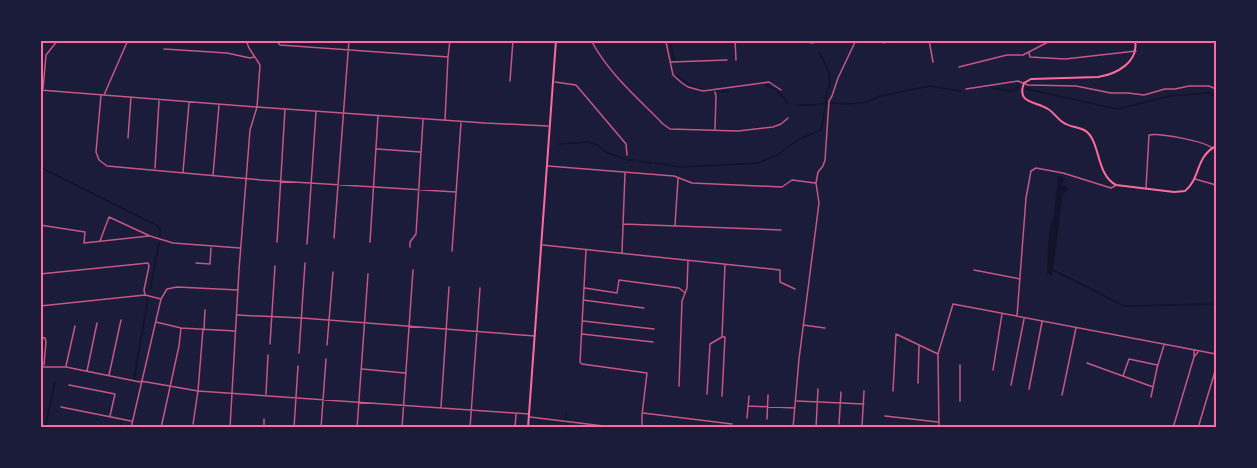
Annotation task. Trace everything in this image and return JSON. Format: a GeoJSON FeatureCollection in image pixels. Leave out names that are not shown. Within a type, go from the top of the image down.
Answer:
{"type":"FeatureCollection","features":[{"type":"Feature","properties":{"kind":"main road"},"geometry":{"type":"LineString","coordinates":[[528,428],[556,40]]}},
{"type":"Feature","properties":{"kind":"main road"},"geometry":{"type":"LineString","coordinates":[[1135,40],[1136,51],[1126,65],[1103,76],[1031,79],[1024,83],[1023,96],[1049,109],[1061,122],[1087,132],[1095,146],[1104,173],[1108,180],[1116,185],[1180,193],[1189,188],[1204,156],[1216,146]]}},
{"type":"Feature","properties":{"kind":"street"},"geometry":{"type":"LineString","coordinates":[[58,40],[46,55],[42,90],[461,122],[550,126]]}},
{"type":"Feature","properties":{"kind":"street"},"geometry":{"type":"LineString","coordinates":[[128,40],[102,95],[96,152],[99,160],[107,165],[281,181],[456,192]]}},
{"type":"Feature","properties":{"kind":"street"},"geometry":{"type":"LineString","coordinates":[[230,428],[250,130],[257,107],[260,67],[246,40]]}},
{"type":"Feature","properties":{"kind":"street"},"geometry":{"type":"LineString","coordinates":[[276,40],[280,45],[448,57]]}},
{"type":"Feature","properties":{"kind":"street"},"geometry":{"type":"LineString","coordinates":[[334,238],[349,40]]}},
{"type":"Feature","properties":{"kind":"street"},"geometry":{"type":"LineString","coordinates":[[445,120],[450,40]]}},
{"type":"Feature","properties":{"kind":"street"},"geometry":{"type":"LineString","coordinates":[[510,81],[513,40]]}},
{"type":"Feature","properties":{"kind":"street"},"geometry":{"type":"LineString","coordinates":[[591,40],[601,58],[615,74],[670,129],[738,131],[773,127],[782,124],[788,118]]}},
{"type":"Feature","properties":{"kind":"street"},"geometry":{"type":"LineString","coordinates":[[669,40],[665,41],[674,75],[682,83],[698,91],[715,91],[761,82],[769,82],[781,90]]}},
{"type":"Feature","properties":{"kind":"street"},"geometry":{"type":"LineString","coordinates":[[735,40],[736,60]]}},
{"type":"Feature","properties":{"kind":"street"},"geometry":{"type":"LineString","coordinates":[[804,40],[811,43],[833,40]]}},
{"type":"Feature","properties":{"kind":"street"},"geometry":{"type":"LineString","coordinates":[[929,40],[933,62]]}},
{"type":"Feature","properties":{"kind":"street"},"geometry":{"type":"LineString","coordinates":[[958,67],[1007,55],[1023,55],[1052,40]]}},
{"type":"Feature","properties":{"kind":"street"},"geometry":{"type":"LineString","coordinates":[[793,428],[803,325],[819,203],[816,183],[818,172],[825,160],[828,106],[855,41]]}},
{"type":"Feature","properties":{"kind":"street"},"geometry":{"type":"LineString","coordinates":[[164,49],[255,57]]}},
{"type":"Feature","properties":{"kind":"street"},"geometry":{"type":"LineString","coordinates":[[1029,53],[1030,57],[1052,59],[1097,57],[1136,51]]}},
{"type":"Feature","properties":{"kind":"street"},"geometry":{"type":"LineString","coordinates":[[671,62],[727,60]]}},
{"type":"Feature","properties":{"kind":"street"},"geometry":{"type":"LineString","coordinates":[[554,81],[576,85],[626,144],[627,155]]}},
{"type":"Feature","properties":{"kind":"street"},"geometry":{"type":"LineString","coordinates":[[966,89],[1018,81],[1045,86],[1076,86],[1111,93],[1144,95],[1189,86],[1209,86],[1216,89]]}},
{"type":"Feature","properties":{"kind":"street"},"geometry":{"type":"LineString","coordinates":[[715,91],[715,130]]}},
{"type":"Feature","properties":{"kind":"street"},"geometry":{"type":"LineString","coordinates":[[128,138],[131,97]]}},
{"type":"Feature","properties":{"kind":"street"},"geometry":{"type":"LineString","coordinates":[[154,169],[159,99]]}},
{"type":"Feature","properties":{"kind":"street"},"geometry":{"type":"LineString","coordinates":[[183,172],[189,102]]}},
{"type":"Feature","properties":{"kind":"street"},"geometry":{"type":"LineString","coordinates":[[213,175],[219,104]]}},
{"type":"Feature","properties":{"kind":"street"},"geometry":{"type":"LineString","coordinates":[[277,242],[285,109]]}},
{"type":"Feature","properties":{"kind":"street"},"geometry":{"type":"LineString","coordinates":[[307,244],[316,111]]}},
{"type":"Feature","properties":{"kind":"street"},"geometry":{"type":"LineString","coordinates":[[370,242],[378,116]]}},
{"type":"Feature","properties":{"kind":"street"},"geometry":{"type":"LineString","coordinates":[[410,246],[416,234],[423,119]]}},
{"type":"Feature","properties":{"kind":"street"},"geometry":{"type":"LineString","coordinates":[[452,251],[461,122]]}},
{"type":"Feature","properties":{"kind":"street"},"geometry":{"type":"LineString","coordinates":[[1146,189],[1149,135],[1169,136],[1204,143],[1212,148]]}},
{"type":"Feature","properties":{"kind":"street"},"geometry":{"type":"LineString","coordinates":[[376,149],[421,152]]}},
{"type":"Feature","properties":{"kind":"street"},"geometry":{"type":"LineString","coordinates":[[547,166],[674,176],[692,183],[783,187],[792,180],[816,183]]}},
{"type":"Feature","properties":{"kind":"street"},"geometry":{"type":"LineString","coordinates":[[1017,316],[1026,198],[1029,174],[1032,169],[1064,173],[1111,188],[1116,185]]}},
{"type":"Feature","properties":{"kind":"street"},"geometry":{"type":"LineString","coordinates":[[622,253],[625,172]]}},
{"type":"Feature","properties":{"kind":"street"},"geometry":{"type":"LineString","coordinates":[[675,226],[678,178]]}},
{"type":"Feature","properties":{"kind":"street"},"geometry":{"type":"LineString","coordinates":[[1194,179],[1216,185]]}},
{"type":"Feature","properties":{"kind":"street"},"geometry":{"type":"LineString","coordinates":[[100,241],[109,217],[150,236],[173,243],[241,248]]}},
{"type":"Feature","properties":{"kind":"street"},"geometry":{"type":"LineString","coordinates":[[623,224],[781,230]]}},
{"type":"Feature","properties":{"kind":"street"},"geometry":{"type":"LineString","coordinates":[[40,225],[86,232],[84,243],[150,236]]}},
{"type":"Feature","properties":{"kind":"street"},"geometry":{"type":"LineString","coordinates":[[542,245],[780,270],[780,282],[795,289]]}},
{"type":"Feature","properties":{"kind":"street"},"geometry":{"type":"LineString","coordinates":[[196,263],[210,264],[211,247]]}},
{"type":"Feature","properties":{"kind":"street"},"geometry":{"type":"LineString","coordinates":[[586,249],[580,362],[647,372],[642,428]]}},
{"type":"Feature","properties":{"kind":"street"},"geometry":{"type":"LineString","coordinates":[[679,386],[682,301],[686,293],[688,260]]}},
{"type":"Feature","properties":{"kind":"street"},"geometry":{"type":"LineString","coordinates":[[299,353],[305,262]]}},
{"type":"Feature","properties":{"kind":"street"},"geometry":{"type":"LineString","coordinates":[[40,274],[148,263],[145,295]]}},
{"type":"Feature","properties":{"kind":"street"},"geometry":{"type":"LineString","coordinates":[[722,396],[725,264]]}},
{"type":"Feature","properties":{"kind":"street"},"geometry":{"type":"LineString","coordinates":[[270,344],[275,266]]}},
{"type":"Feature","properties":{"kind":"street"},"geometry":{"type":"LineString","coordinates":[[402,428],[413,270]]}},
{"type":"Feature","properties":{"kind":"street"},"geometry":{"type":"LineString","coordinates":[[974,270],[1020,279]]}},
{"type":"Feature","properties":{"kind":"street"},"geometry":{"type":"LineString","coordinates":[[327,345],[333,272]]}},
{"type":"Feature","properties":{"kind":"street"},"geometry":{"type":"LineString","coordinates":[[357,428],[368,274]]}},
{"type":"Feature","properties":{"kind":"street"},"geometry":{"type":"LineString","coordinates":[[584,288],[617,293],[619,280],[679,288],[686,293]]}},
{"type":"Feature","properties":{"kind":"street"},"geometry":{"type":"LineString","coordinates":[[130,428],[154,321],[164,293],[171,287],[238,290]]}},
{"type":"Feature","properties":{"kind":"street"},"geometry":{"type":"LineString","coordinates":[[441,408],[449,287]]}},
{"type":"Feature","properties":{"kind":"street"},"geometry":{"type":"LineString","coordinates":[[470,428],[480,288]]}},
{"type":"Feature","properties":{"kind":"street"},"geometry":{"type":"LineString","coordinates":[[40,306],[145,295],[161,299]]}},
{"type":"Feature","properties":{"kind":"street"},"geometry":{"type":"LineString","coordinates":[[583,300],[644,308]]}},
{"type":"Feature","properties":{"kind":"street"},"geometry":{"type":"LineString","coordinates":[[939,428],[939,354],[953,304],[1216,354]]}},
{"type":"Feature","properties":{"kind":"street"},"geometry":{"type":"LineString","coordinates":[[193,424],[205,310]]}},
{"type":"Feature","properties":{"kind":"street"},"geometry":{"type":"LineString","coordinates":[[993,370],[1002,314]]}},
{"type":"Feature","properties":{"kind":"street"},"geometry":{"type":"LineString","coordinates":[[236,315],[535,336]]}},
{"type":"Feature","properties":{"kind":"street"},"geometry":{"type":"LineString","coordinates":[[1011,385],[1024,318]]}},
{"type":"Feature","properties":{"kind":"street"},"geometry":{"type":"LineString","coordinates":[[108,376],[121,320]]}},
{"type":"Feature","properties":{"kind":"street"},"geometry":{"type":"LineString","coordinates":[[582,320],[654,329]]}},
{"type":"Feature","properties":{"kind":"street"},"geometry":{"type":"LineString","coordinates":[[154,321],[181,328],[236,332]]}},
{"type":"Feature","properties":{"kind":"street"},"geometry":{"type":"LineString","coordinates":[[1029,389],[1042,321]]}},
{"type":"Feature","properties":{"kind":"street"},"geometry":{"type":"LineString","coordinates":[[87,371],[97,323]]}},
{"type":"Feature","properties":{"kind":"street"},"geometry":{"type":"LineString","coordinates":[[803,325],[825,328]]}},
{"type":"Feature","properties":{"kind":"street"},"geometry":{"type":"LineString","coordinates":[[66,367],[75,326]]}},
{"type":"Feature","properties":{"kind":"street"},"geometry":{"type":"LineString","coordinates":[[1062,395],[1076,327]]}},
{"type":"Feature","properties":{"kind":"street"},"geometry":{"type":"LineString","coordinates":[[161,428],[181,328]]}},
{"type":"Feature","properties":{"kind":"street"},"geometry":{"type":"LineString","coordinates":[[582,333],[653,342]]}},
{"type":"Feature","properties":{"kind":"street"},"geometry":{"type":"LineString","coordinates":[[893,391],[896,334],[939,354]]}},
{"type":"Feature","properties":{"kind":"street"},"geometry":{"type":"LineString","coordinates":[[40,337],[45,338],[46,342],[42,367],[66,367],[170,387],[198,391],[516,413],[620,427]]}},
{"type":"Feature","properties":{"kind":"street"},"geometry":{"type":"LineString","coordinates":[[707,394],[710,344],[722,337]]}},
{"type":"Feature","properties":{"kind":"street"},"geometry":{"type":"LineString","coordinates":[[918,383],[919,345]]}},
{"type":"Feature","properties":{"kind":"street"},"geometry":{"type":"LineString","coordinates":[[1151,397],[1165,345]]}},
{"type":"Feature","properties":{"kind":"street"},"geometry":{"type":"LineString","coordinates":[[1173,428],[1194,357],[1194,350]]}},
{"type":"Feature","properties":{"kind":"street"},"geometry":{"type":"LineString","coordinates":[[1194,357],[1199,351]]}},
{"type":"Feature","properties":{"kind":"street"},"geometry":{"type":"LineString","coordinates":[[266,395],[268,355]]}},
{"type":"Feature","properties":{"kind":"street"},"geometry":{"type":"LineString","coordinates":[[321,428],[326,359]]}},
{"type":"Feature","properties":{"kind":"street"},"geometry":{"type":"LineString","coordinates":[[1123,376],[1129,359],[1158,365]]}},
{"type":"Feature","properties":{"kind":"street"},"geometry":{"type":"LineString","coordinates":[[1087,363],[1153,387]]}},
{"type":"Feature","properties":{"kind":"street"},"geometry":{"type":"LineString","coordinates":[[960,365],[960,400]]}},
{"type":"Feature","properties":{"kind":"street"},"geometry":{"type":"LineString","coordinates":[[294,428],[298,366]]}},
{"type":"Feature","properties":{"kind":"street"},"geometry":{"type":"LineString","coordinates":[[1198,428],[1216,368]]}},
{"type":"Feature","properties":{"kind":"street"},"geometry":{"type":"LineString","coordinates":[[362,369],[406,373]]}},
{"type":"Feature","properties":{"kind":"street"},"geometry":{"type":"LineString","coordinates":[[69,385],[115,394],[110,416]]}},
{"type":"Feature","properties":{"kind":"street"},"geometry":{"type":"LineString","coordinates":[[816,428],[818,389]]}},
{"type":"Feature","properties":{"kind":"street"},"geometry":{"type":"LineString","coordinates":[[862,426],[864,391]]}},
{"type":"Feature","properties":{"kind":"street"},"geometry":{"type":"LineString","coordinates":[[839,424],[841,392]]}},
{"type":"Feature","properties":{"kind":"street"},"geometry":{"type":"LineString","coordinates":[[767,419],[768,395]]}},
{"type":"Feature","properties":{"kind":"street"},"geometry":{"type":"LineString","coordinates":[[747,418],[748,396]]}},
{"type":"Feature","properties":{"kind":"street"},"geometry":{"type":"LineString","coordinates":[[796,401],[864,404]]}},
{"type":"Feature","properties":{"kind":"street"},"geometry":{"type":"LineString","coordinates":[[748,406],[795,408]]}},
{"type":"Feature","properties":{"kind":"street"},"geometry":{"type":"LineString","coordinates":[[61,407],[132,421]]}},
{"type":"Feature","properties":{"kind":"street"},"geometry":{"type":"LineString","coordinates":[[515,428],[516,413]]}},
{"type":"Feature","properties":{"kind":"street"},"geometry":{"type":"LineString","coordinates":[[642,413],[732,423]]}},
{"type":"Feature","properties":{"kind":"street"},"geometry":{"type":"LineString","coordinates":[[885,416],[939,422]]}},
{"type":"Feature","properties":{"kind":"street"},"geometry":{"type":"LineString","coordinates":[[264,419],[264,428]]}},
{"type":"Feature","properties":{"kind":"shaded area"},"geometry":{"type":"Polygon","coordinates":[[[1058,176],[1065,180],[1061,184],[1068,188],[1067,192],[1063,193],[1052,276],[1047,273],[1048,243],[1054,216],[1058,176]]]}},
{"type":"Feature","properties":{"kind":"waterway"},"geometry":{"type":"LineString","coordinates":[[670,43],[674,60]]}},
{"type":"Feature","properties":{"kind":"waterway"},"geometry":{"type":"LineString","coordinates":[[40,51],[43,57],[40,84]]}},
{"type":"Feature","properties":{"kind":"waterway"},"geometry":{"type":"LineString","coordinates":[[819,53],[830,77],[826,101]]}},
{"type":"Feature","properties":{"kind":"waterway"},"geometry":{"type":"LineString","coordinates":[[677,76],[695,88],[701,89]]}},
{"type":"Feature","properties":{"kind":"waterway"},"geometry":{"type":"LineString","coordinates":[[766,86],[775,89],[788,103]]}},
{"type":"Feature","properties":{"kind":"waterway"},"geometry":{"type":"LineString","coordinates":[[831,103],[867,102],[880,96],[929,86],[960,91]]}},
{"type":"Feature","properties":{"kind":"waterway"},"geometry":{"type":"LineString","coordinates":[[992,88],[1012,91],[1019,87]]}},
{"type":"Feature","properties":{"kind":"waterway"},"geometry":{"type":"LineString","coordinates":[[1026,89],[1118,109],[1170,96],[1208,93],[1216,96]]}},
{"type":"Feature","properties":{"kind":"waterway"},"geometry":{"type":"LineString","coordinates":[[720,92],[729,91]]}},
{"type":"Feature","properties":{"kind":"waterway"},"geometry":{"type":"LineString","coordinates":[[655,163],[680,167],[758,163],[777,155],[799,139],[821,130],[826,103]]}},
{"type":"Feature","properties":{"kind":"waterway"},"geometry":{"type":"LineString","coordinates":[[796,105],[828,103]]}},
{"type":"Feature","properties":{"kind":"waterway"},"geometry":{"type":"LineString","coordinates":[[559,144],[588,142],[625,159]]}},
{"type":"Feature","properties":{"kind":"waterway"},"geometry":{"type":"LineString","coordinates":[[627,160],[634,160]]}},
{"type":"Feature","properties":{"kind":"waterway"},"geometry":{"type":"LineString","coordinates":[[638,161],[652,163]]}},
{"type":"Feature","properties":{"kind":"waterway"},"geometry":{"type":"LineString","coordinates":[[40,164],[44,169],[156,225],[159,227],[160,236]]}},
{"type":"Feature","properties":{"kind":"waterway"},"geometry":{"type":"LineString","coordinates":[[150,290],[159,243]]}},
{"type":"Feature","properties":{"kind":"waterway"},"geometry":{"type":"LineString","coordinates":[[1053,270],[1124,306],[1216,304]]}},
{"type":"Feature","properties":{"kind":"waterway"},"geometry":{"type":"LineString","coordinates":[[134,379],[148,298]]}},
{"type":"Feature","properties":{"kind":"waterway"},"geometry":{"type":"LineString","coordinates":[[45,428],[55,382]]}},
{"type":"Feature","properties":{"kind":"waterway"},"geometry":{"type":"LineString","coordinates":[[566,413],[566,419]]}},
{"type":"Feature","properties":{"kind":"waterway"},"geometry":{"type":"LineString","coordinates":[[120,428],[121,422]]}},
{"type":"Feature","properties":{"kind":"waterway"},"geometry":{"type":"LineString","coordinates":[[565,428],[566,423]]}}]}
